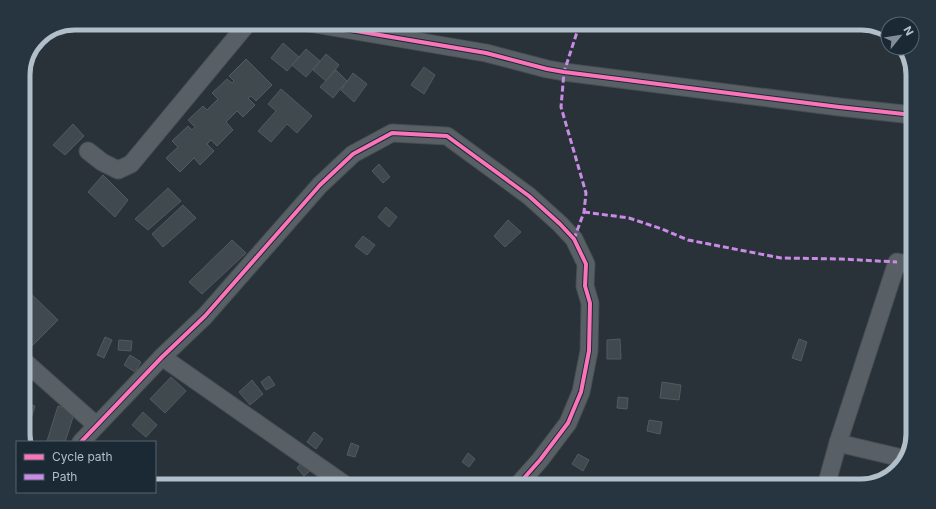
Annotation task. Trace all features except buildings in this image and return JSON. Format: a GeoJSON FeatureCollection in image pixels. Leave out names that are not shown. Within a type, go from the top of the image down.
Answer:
{"type":"FeatureCollection","features":[{"type":"Feature","properties":{"kind":"street"},"geometry":{"type":"LineString","coordinates":[[88,151],[102,162],[118,170],[131,164],[242,30]]}},
{"type":"Feature","properties":{"kind":"street"},"geometry":{"type":"LineString","coordinates":[[350,30],[486,53],[564,72],[906,114]]}},
{"type":"Feature","properties":{"kind":"street"},"geometry":{"type":"LineString","coordinates":[[82,441],[205,316],[320,185],[353,154],[392,133],[447,136],[529,196],[560,224],[574,239],[586,264],[585,286],[590,303],[589,351],[581,392],[568,423],[540,460],[523,479]]}},
{"type":"Feature","properties":{"kind":"street"},"geometry":{"type":"LineString","coordinates":[[828,479],[897,262],[906,264]]}},
{"type":"Feature","properties":{"kind":"street"},"geometry":{"type":"LineString","coordinates":[[162,358],[336,479]]}},
{"type":"Feature","properties":{"kind":"street"},"geometry":{"type":"LineString","coordinates":[[30,366],[96,425]]}},
{"type":"Feature","properties":{"kind":"street"},"geometry":{"type":"LineString","coordinates":[[838,444],[899,457]]}},
{"type":"Feature","properties":{"kind":"marked path"},"geometry":{"type":"LineString","coordinates":[[574,239],[584,212],[586,193],[561,107],[564,72],[578,30]]}},
{"type":"Feature","properties":{"kind":"marked path"},"geometry":{"type":"LineString","coordinates":[[584,212],[629,218],[662,229],[688,240],[781,258],[897,262]]}},
{"type":"Feature","properties":{"kind":"cycle path"},"geometry":{"type":"LineString","coordinates":[[350,30],[486,53],[564,72],[906,114]]}},
{"type":"Feature","properties":{"kind":"cycle path"},"geometry":{"type":"LineString","coordinates":[[82,441],[162,357],[205,316],[320,185],[353,154],[392,133],[447,136],[529,196],[560,224],[574,239],[586,264],[585,286],[590,303],[589,351],[581,392],[568,423],[540,460],[523,479]]}}]}
